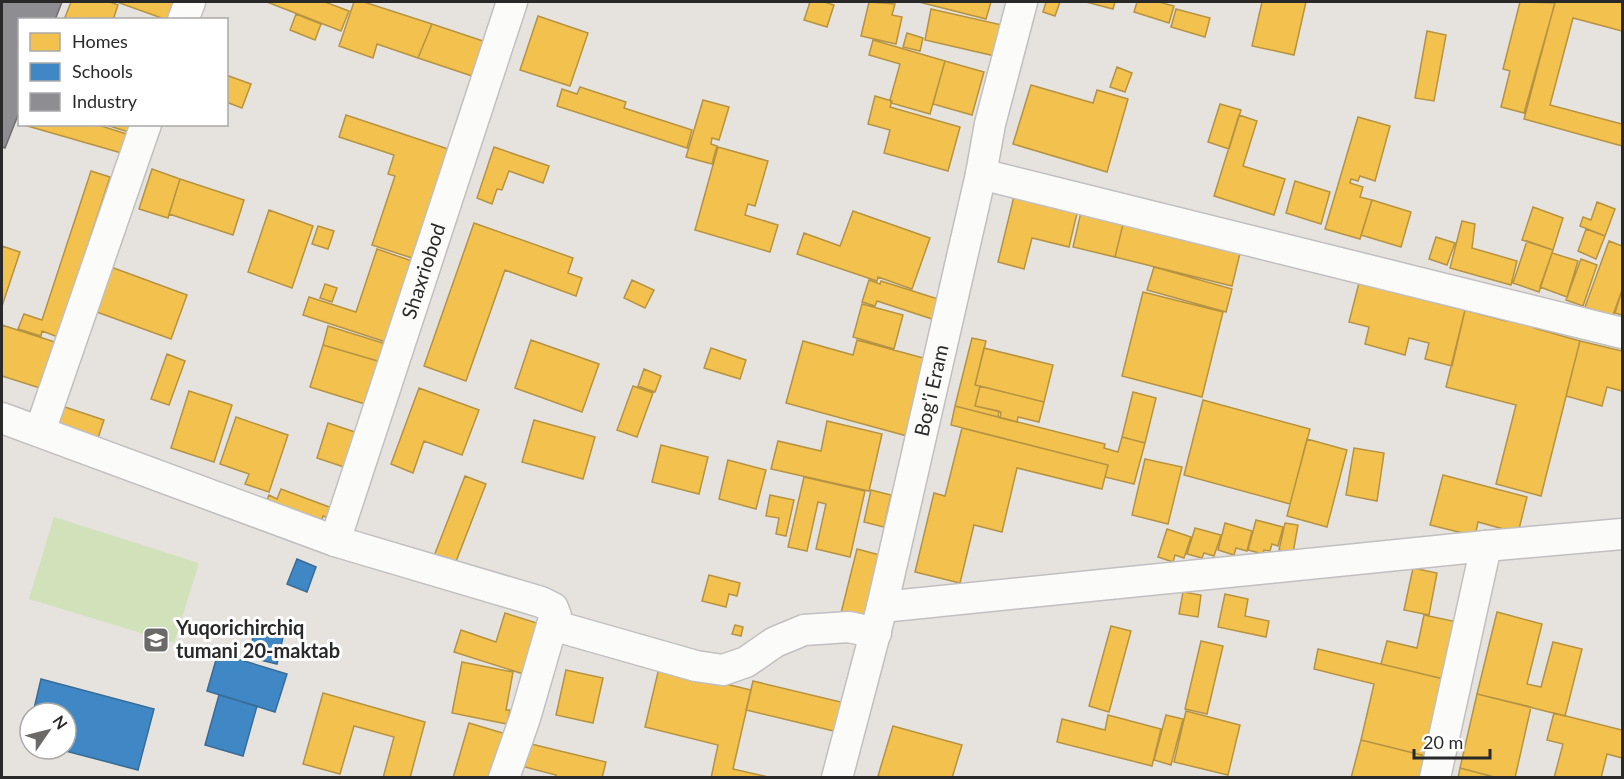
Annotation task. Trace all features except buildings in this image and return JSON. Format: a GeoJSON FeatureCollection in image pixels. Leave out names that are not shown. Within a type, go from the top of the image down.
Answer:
{"type":"FeatureCollection","features":[{"type":"Feature","properties":{"kind":"street"},"geometry":{"type":"LineString","coordinates":[[184,18],[190,2]]}},
{"type":"Feature","properties":{"kind":"street","name":"Shaxriobod"},"geometry":{"type":"LineString","coordinates":[[335,542],[512,2]]}},
{"type":"Feature","properties":{"kind":"street","name":"Bog'i Eram"},"geometry":{"type":"LineString","coordinates":[[837,777],[879,620],[981,174],[990,124],[1022,2]]}},
{"type":"Feature","properties":{"kind":"street"},"geometry":{"type":"LineString","coordinates":[[40,431],[145,126]]}},
{"type":"Feature","properties":{"kind":"street"},"geometry":{"type":"LineString","coordinates":[[981,174],[1623,333]]}},
{"type":"Feature","properties":{"kind":"street"},"geometry":{"type":"LineString","coordinates":[[2,418],[335,542],[541,602],[554,608],[556,616],[525,718],[504,777]]}},
{"type":"Feature","properties":{"kind":"street"},"geometry":{"type":"LineString","coordinates":[[552,625],[696,666],[723,670],[746,662],[776,642],[804,630],[849,627],[879,620],[1486,546],[1623,534]]}},
{"type":"Feature","properties":{"kind":"street"},"geometry":{"type":"LineString","coordinates":[[1435,777],[1486,546]]}},
{"type":"Feature","properties":{"kind":"green space"},"geometry":{"type":"Polygon","coordinates":[[[54,517],[199,563],[174,643],[29,599],[54,517]]]}},
{"type":"Feature","properties":{"kind":"place","name":"Yuqorichirchiq tumani 20-maktab"},"geometry":{"type":"Point","coordinates":[156,640]}}]}
